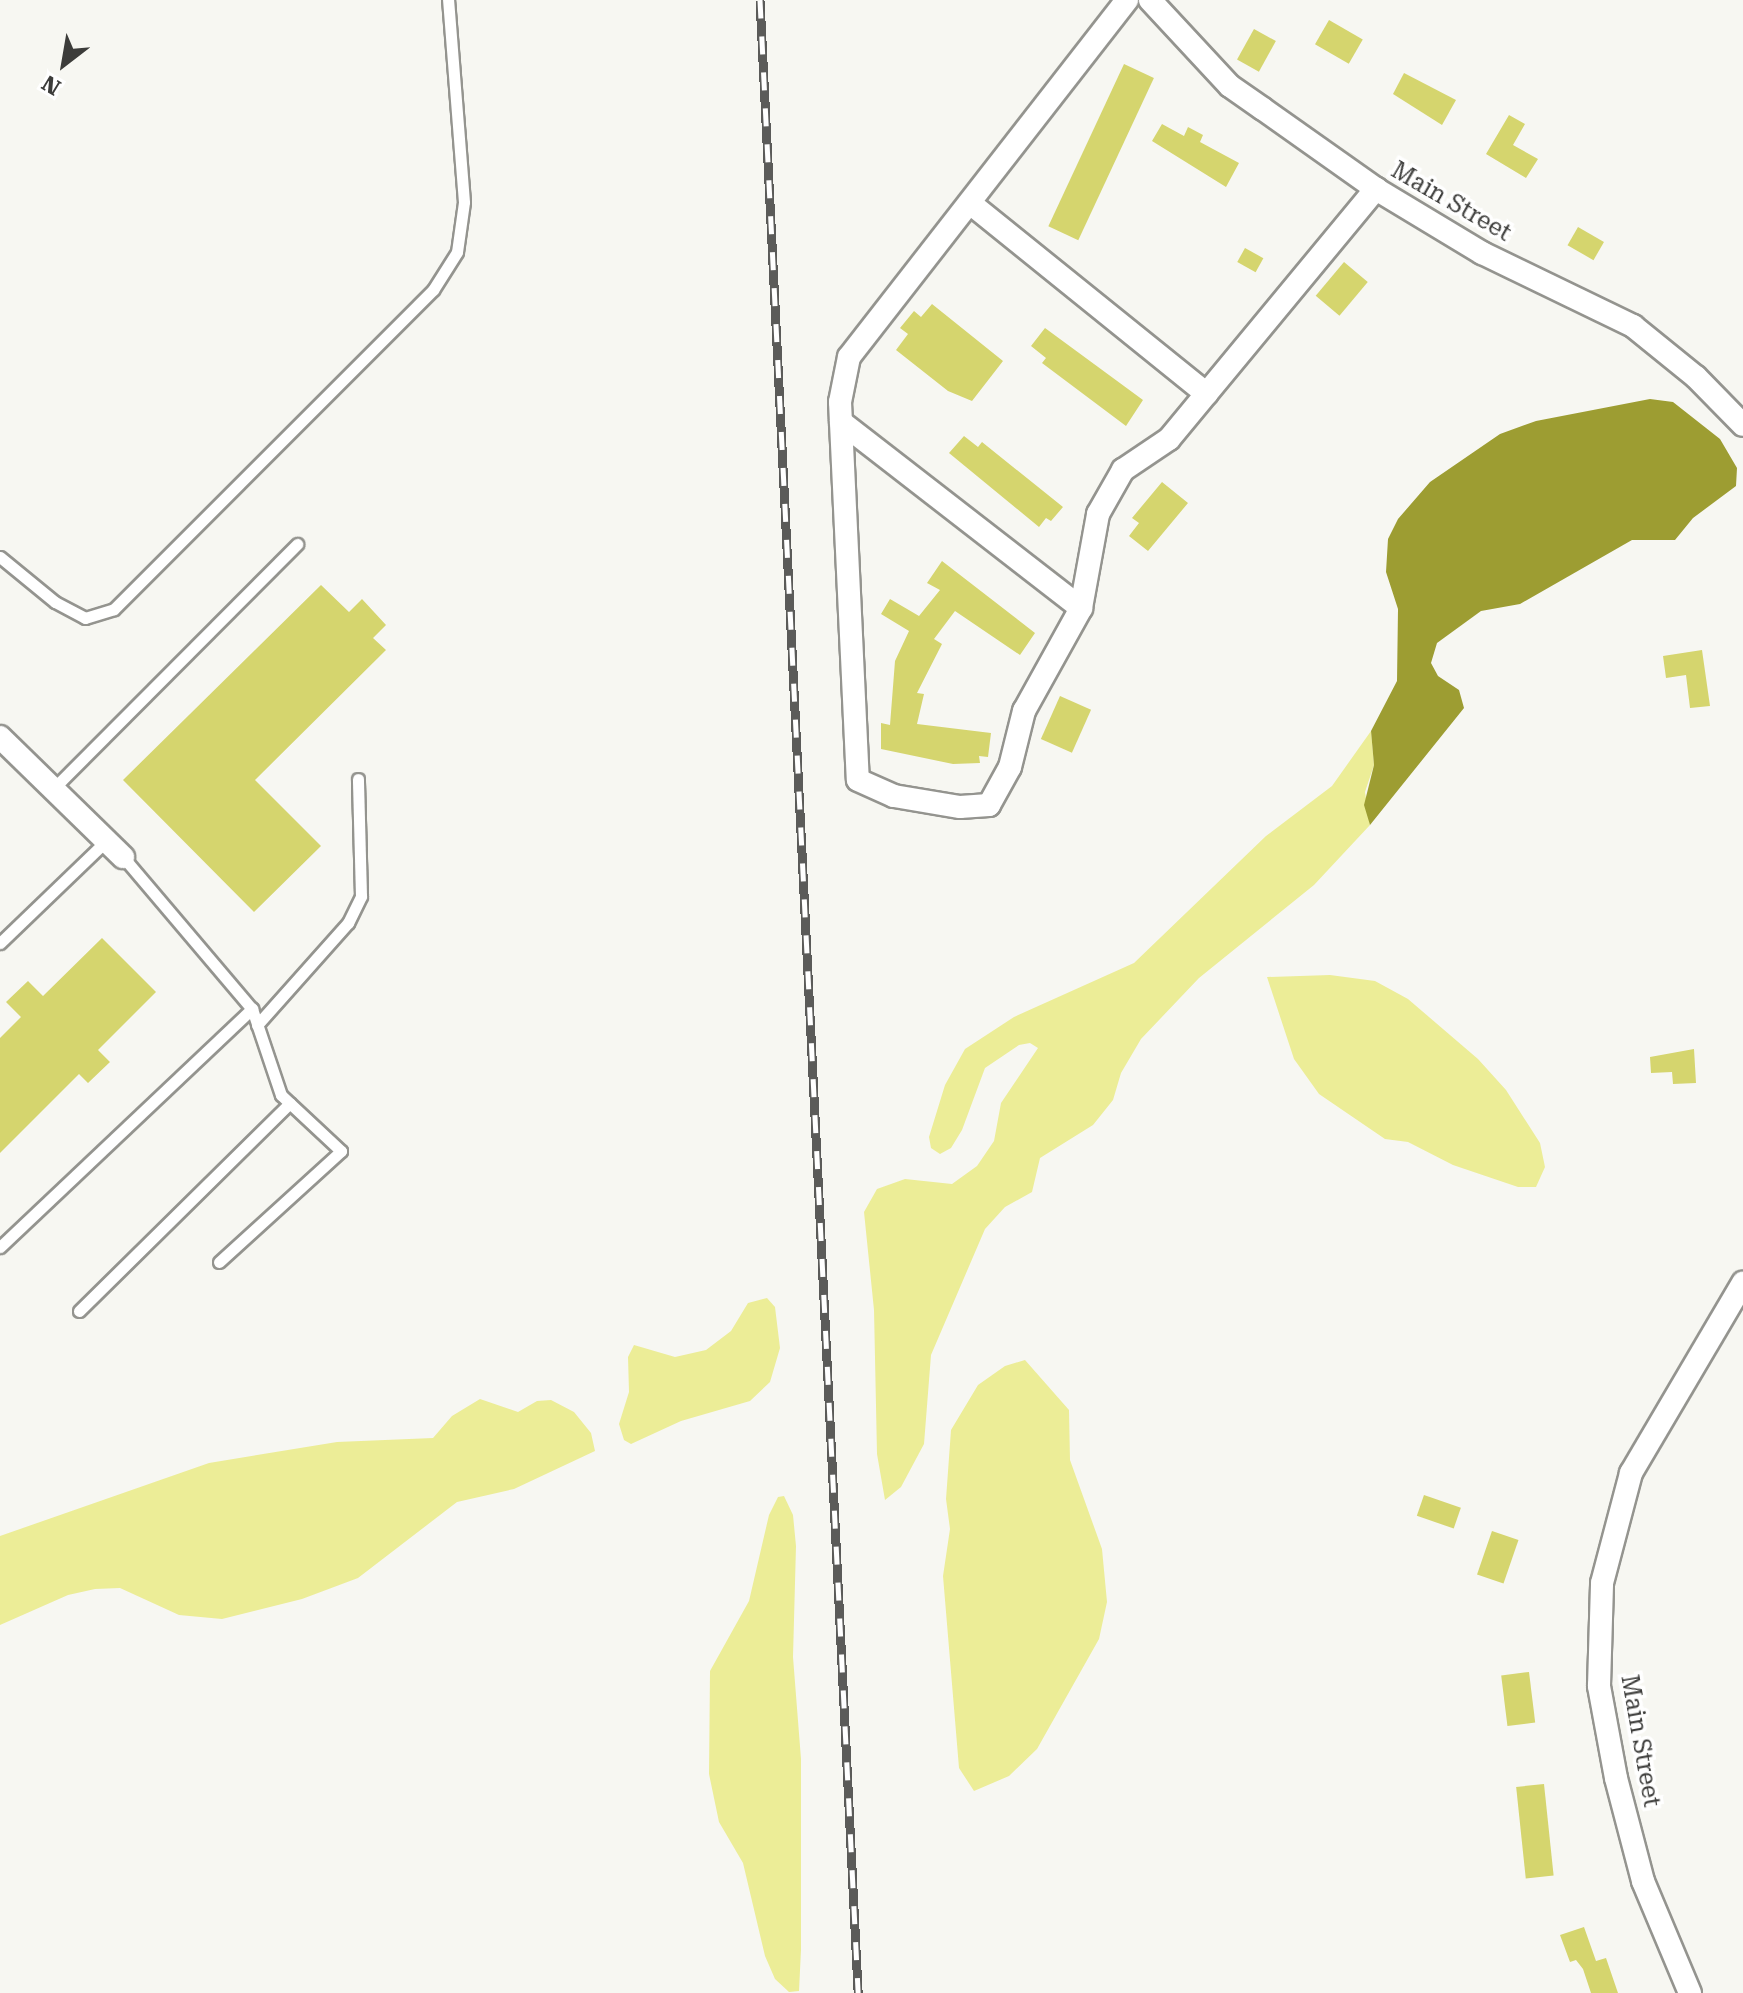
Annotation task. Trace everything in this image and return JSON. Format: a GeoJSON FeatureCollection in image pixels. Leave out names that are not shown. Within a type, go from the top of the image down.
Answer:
{"type":"FeatureCollection","features":[{"type":"Feature","properties":{"kind":"street"},"geometry":{"type":"LineString","coordinates":[[1127,0],[849,357],[841,422],[858,780],[894,796],[960,807],[989,805],[1010,767],[1024,711],[1057,660],[1081,608],[1098,514],[1123,470],[1169,439],[1376,189]]}},
{"type":"Feature","properties":{"kind":"street","name":"Main Street"},"geometry":{"type":"LineString","coordinates":[[1150,0],[1230,86],[1376,189],[1482,253],[1633,326],[1696,377],[1743,425]]}},
{"type":"Feature","properties":{"kind":"street"},"geometry":{"type":"LineString","coordinates":[[970,203],[1207,394]]}},
{"type":"Feature","properties":{"kind":"street"},"geometry":{"type":"LineString","coordinates":[[841,422],[1081,608]]}},
{"type":"Feature","properties":{"kind":"street"},"geometry":{"type":"LineString","coordinates":[[0,737],[123,857]]}},
{"type":"Feature","properties":{"kind":"street","name":"Main Street"},"geometry":{"type":"LineString","coordinates":[[1690,1993],[1643,1881],[1616,1778],[1599,1686],[1602,1583],[1631,1473],[1743,1283]]}},
{"type":"Feature","properties":{"kind":"lane"},"geometry":{"type":"LineString","coordinates":[[0,557],[55,602],[85,618],[114,609],[433,290],[457,252],[464,202],[448,0]]}},
{"type":"Feature","properties":{"kind":"lane"},"geometry":{"type":"LineString","coordinates":[[53,789],[297,544]]}},
{"type":"Feature","properties":{"kind":"lane"},"geometry":{"type":"LineString","coordinates":[[257,1025],[348,923],[361,896],[358,779]]}},
{"type":"Feature","properties":{"kind":"lane"},"geometry":{"type":"LineString","coordinates":[[0,943],[106,841]]}},
{"type":"Feature","properties":{"kind":"lane"},"geometry":{"type":"LineString","coordinates":[[123,857],[252,1009],[281,1095],[341,1151],[219,1262]]}},
{"type":"Feature","properties":{"kind":"lane"},"geometry":{"type":"LineString","coordinates":[[0,1247],[252,1009]]}},
{"type":"Feature","properties":{"kind":"lane"},"geometry":{"type":"LineString","coordinates":[[79,1311],[290,1103]]}},
{"type":"Feature","properties":{"kind":"green space"},"geometry":{"type":"Polygon","coordinates":[[[1371,731],[1374,765],[1365,792],[1370,825],[1314,885],[1199,978],[1141,1039],[1121,1073],[1113,1100],[1093,1125],[1040,1158],[1032,1192],[1005,1207],[985,1229],[931,1355],[924,1444],[901,1487],[885,1500],[877,1454],[874,1310],[864,1212],[877,1189],[905,1179],[952,1184],[977,1166],[994,1141],[1001,1103],[1038,1048],[1030,1043],[1019,1045],[985,1068],[962,1130],[951,1148],[940,1154],[931,1148],[929,1137],[945,1085],[965,1049],[1014,1017],[1134,963],[1266,836],[1332,786],[1371,731]]]}},
{"type":"Feature","properties":{"kind":"green space"},"geometry":{"type":"Polygon","coordinates":[[[1330,975],[1375,981],[1408,999],[1478,1059],[1506,1090],[1540,1143],[1545,1167],[1536,1187],[1518,1187],[1453,1165],[1408,1142],[1385,1139],[1319,1094],[1294,1059],[1267,977],[1330,975]]]}},
{"type":"Feature","properties":{"kind":"green space"},"geometry":{"type":"Polygon","coordinates":[[[767,1298],[775,1307],[780,1348],[770,1382],[750,1401],[681,1421],[631,1444],[624,1440],[619,1424],[629,1392],[628,1357],[634,1345],[675,1357],[706,1350],[731,1331],[748,1303],[767,1298]]]}},
{"type":"Feature","properties":{"kind":"green space"},"geometry":{"type":"Polygon","coordinates":[[[1025,1360],[1069,1410],[1070,1460],[1102,1549],[1107,1602],[1099,1639],[1037,1749],[1009,1776],[974,1791],[959,1768],[943,1576],[950,1529],[946,1499],[951,1430],[978,1385],[1005,1366],[1025,1360]]]}},
{"type":"Feature","properties":{"kind":"green space"},"geometry":{"type":"Polygon","coordinates":[[[480,1399],[518,1412],[537,1401],[551,1400],[574,1412],[591,1433],[595,1451],[514,1489],[457,1502],[358,1578],[302,1599],[222,1619],[179,1615],[120,1588],[95,1589],[68,1595],[0,1625],[0,1536],[209,1463],[337,1442],[433,1438],[452,1416],[480,1399]]]}},
{"type":"Feature","properties":{"kind":"green space"},"geometry":{"type":"Polygon","coordinates":[[[784,1496],[793,1515],[796,1546],[793,1657],[801,1759],[799,1991],[789,1992],[775,1979],[765,1956],[743,1863],[719,1822],[709,1774],[710,1671],[749,1601],[769,1515],[778,1497],[784,1496]]]}},
{"type":"Feature","properties":{"kind":"shaded area"},"geometry":{"type":"Polygon","coordinates":[[[1650,399],[1673,402],[1720,439],[1737,468],[1736,486],[1693,518],[1675,540],[1632,540],[1520,604],[1481,611],[1437,643],[1431,663],[1438,676],[1459,690],[1464,708],[1370,825],[1364,805],[1374,765],[1371,731],[1397,681],[1398,609],[1386,572],[1388,539],[1398,519],[1430,482],[1500,434],[1536,421],[1650,399]]]}},
{"type":"Feature","properties":{"kind":"building"},"geometry":{"type":"Polygon","coordinates":[[[1329,20],[1363,40],[1349,64],[1315,44],[1329,20]]]}},
{"type":"Feature","properties":{"kind":"building"},"geometry":{"type":"Polygon","coordinates":[[[1254,29],[1276,41],[1259,72],[1237,60],[1254,29]]]}},
{"type":"Feature","properties":{"kind":"building"},"geometry":{"type":"Polygon","coordinates":[[[1124,64],[1154,78],[1078,240],[1048,226],[1124,64]]]}},
{"type":"Feature","properties":{"kind":"building"},"geometry":{"type":"Polygon","coordinates":[[[1404,73],[1456,100],[1442,125],[1393,94],[1404,73]]]}},
{"type":"Feature","properties":{"kind":"building"},"geometry":{"type":"Polygon","coordinates":[[[1509,115],[1525,124],[1513,145],[1538,159],[1526,178],[1486,154],[1509,115]]]}},
{"type":"Feature","properties":{"kind":"building"},"geometry":{"type":"Polygon","coordinates":[[[1162,124],[1184,136],[1188,127],[1203,135],[1200,142],[1239,163],[1226,187],[1152,141],[1162,124]]]}},
{"type":"Feature","properties":{"kind":"building"},"geometry":{"type":"Polygon","coordinates":[[[1578,227],[1604,242],[1593,260],[1568,245],[1578,227]]]}},
{"type":"Feature","properties":{"kind":"building"},"geometry":{"type":"Polygon","coordinates":[[[1245,248],[1263,258],[1256,272],[1237,262],[1245,248]]]}},
{"type":"Feature","properties":{"kind":"building"},"geometry":{"type":"Polygon","coordinates":[[[1344,262],[1368,282],[1339,316],[1316,296],[1344,262]]]}},
{"type":"Feature","properties":{"kind":"building"},"geometry":{"type":"Polygon","coordinates":[[[932,304],[1003,361],[972,401],[948,391],[896,350],[908,334],[900,328],[914,311],[921,317],[932,304]]]}},
{"type":"Feature","properties":{"kind":"building"},"geometry":{"type":"Polygon","coordinates":[[[1045,328],[1143,400],[1126,426],[1042,363],[1046,358],[1031,346],[1045,328]]]}},
{"type":"Feature","properties":{"kind":"building"},"geometry":{"type":"Polygon","coordinates":[[[964,436],[978,447],[982,442],[1063,507],[1051,521],[1046,518],[1039,527],[949,453],[964,436]]]}},
{"type":"Feature","properties":{"kind":"building"},"geometry":{"type":"Polygon","coordinates":[[[1162,482],[1188,503],[1148,551],[1129,536],[1139,523],[1132,518],[1162,482]]]}},
{"type":"Feature","properties":{"kind":"building"},"geometry":{"type":"Polygon","coordinates":[[[942,561],[1035,633],[1020,655],[955,611],[934,639],[942,644],[917,693],[924,694],[917,724],[991,733],[988,757],[979,756],[980,763],[953,764],[881,749],[881,723],[890,725],[895,661],[909,631],[881,614],[890,599],[919,616],[940,590],[927,583],[942,561]]]}},
{"type":"Feature","properties":{"kind":"building"},"geometry":{"type":"Polygon","coordinates":[[[321,585],[349,612],[362,599],[386,625],[373,638],[386,650],[255,780],[321,846],[254,912],[123,780],[321,585]]]}},
{"type":"Feature","properties":{"kind":"building"},"geometry":{"type":"Polygon","coordinates":[[[1702,650],[1710,706],[1690,708],[1686,675],[1666,678],[1663,656],[1702,650]]]}},
{"type":"Feature","properties":{"kind":"building"},"geometry":{"type":"Polygon","coordinates":[[[1060,696],[1091,710],[1072,753],[1041,739],[1060,696]]]}},
{"type":"Feature","properties":{"kind":"building"},"geometry":{"type":"Polygon","coordinates":[[[102,938],[156,992],[98,1050],[110,1062],[88,1083],[79,1074],[0,1153],[0,1038],[21,1017],[6,1002],[28,981],[43,996],[102,938]]]}},
{"type":"Feature","properties":{"kind":"building"},"geometry":{"type":"Polygon","coordinates":[[[1694,1049],[1696,1083],[1673,1084],[1672,1072],[1651,1073],[1650,1057],[1694,1049]]]}},
{"type":"Feature","properties":{"kind":"building"},"geometry":{"type":"Polygon","coordinates":[[[1424,1495],[1461,1508],[1454,1528],[1417,1516],[1424,1495]]]}},
{"type":"Feature","properties":{"kind":"building"},"geometry":{"type":"Polygon","coordinates":[[[1492,1531],[1518,1540],[1503,1584],[1477,1574],[1492,1531]]]}},
{"type":"Feature","properties":{"kind":"building"},"geometry":{"type":"Polygon","coordinates":[[[1529,1672],[1535,1723],[1507,1726],[1501,1675],[1529,1672]]]}},
{"type":"Feature","properties":{"kind":"building"},"geometry":{"type":"Polygon","coordinates":[[[1544,1784],[1554,1875],[1526,1878],[1516,1787],[1544,1784]]]}},
{"type":"Feature","properties":{"kind":"building"},"geometry":{"type":"Polygon","coordinates":[[[1584,1927],[1596,1961],[1606,1958],[1618,1993],[1591,1993],[1583,1969],[1576,1960],[1570,1962],[1560,1935],[1584,1927]]]}},
{"type":"Feature","properties":{"kind":"railway"},"geometry":{"type":"LineString","coordinates":[[760,0],[858,1993]]}}]}
